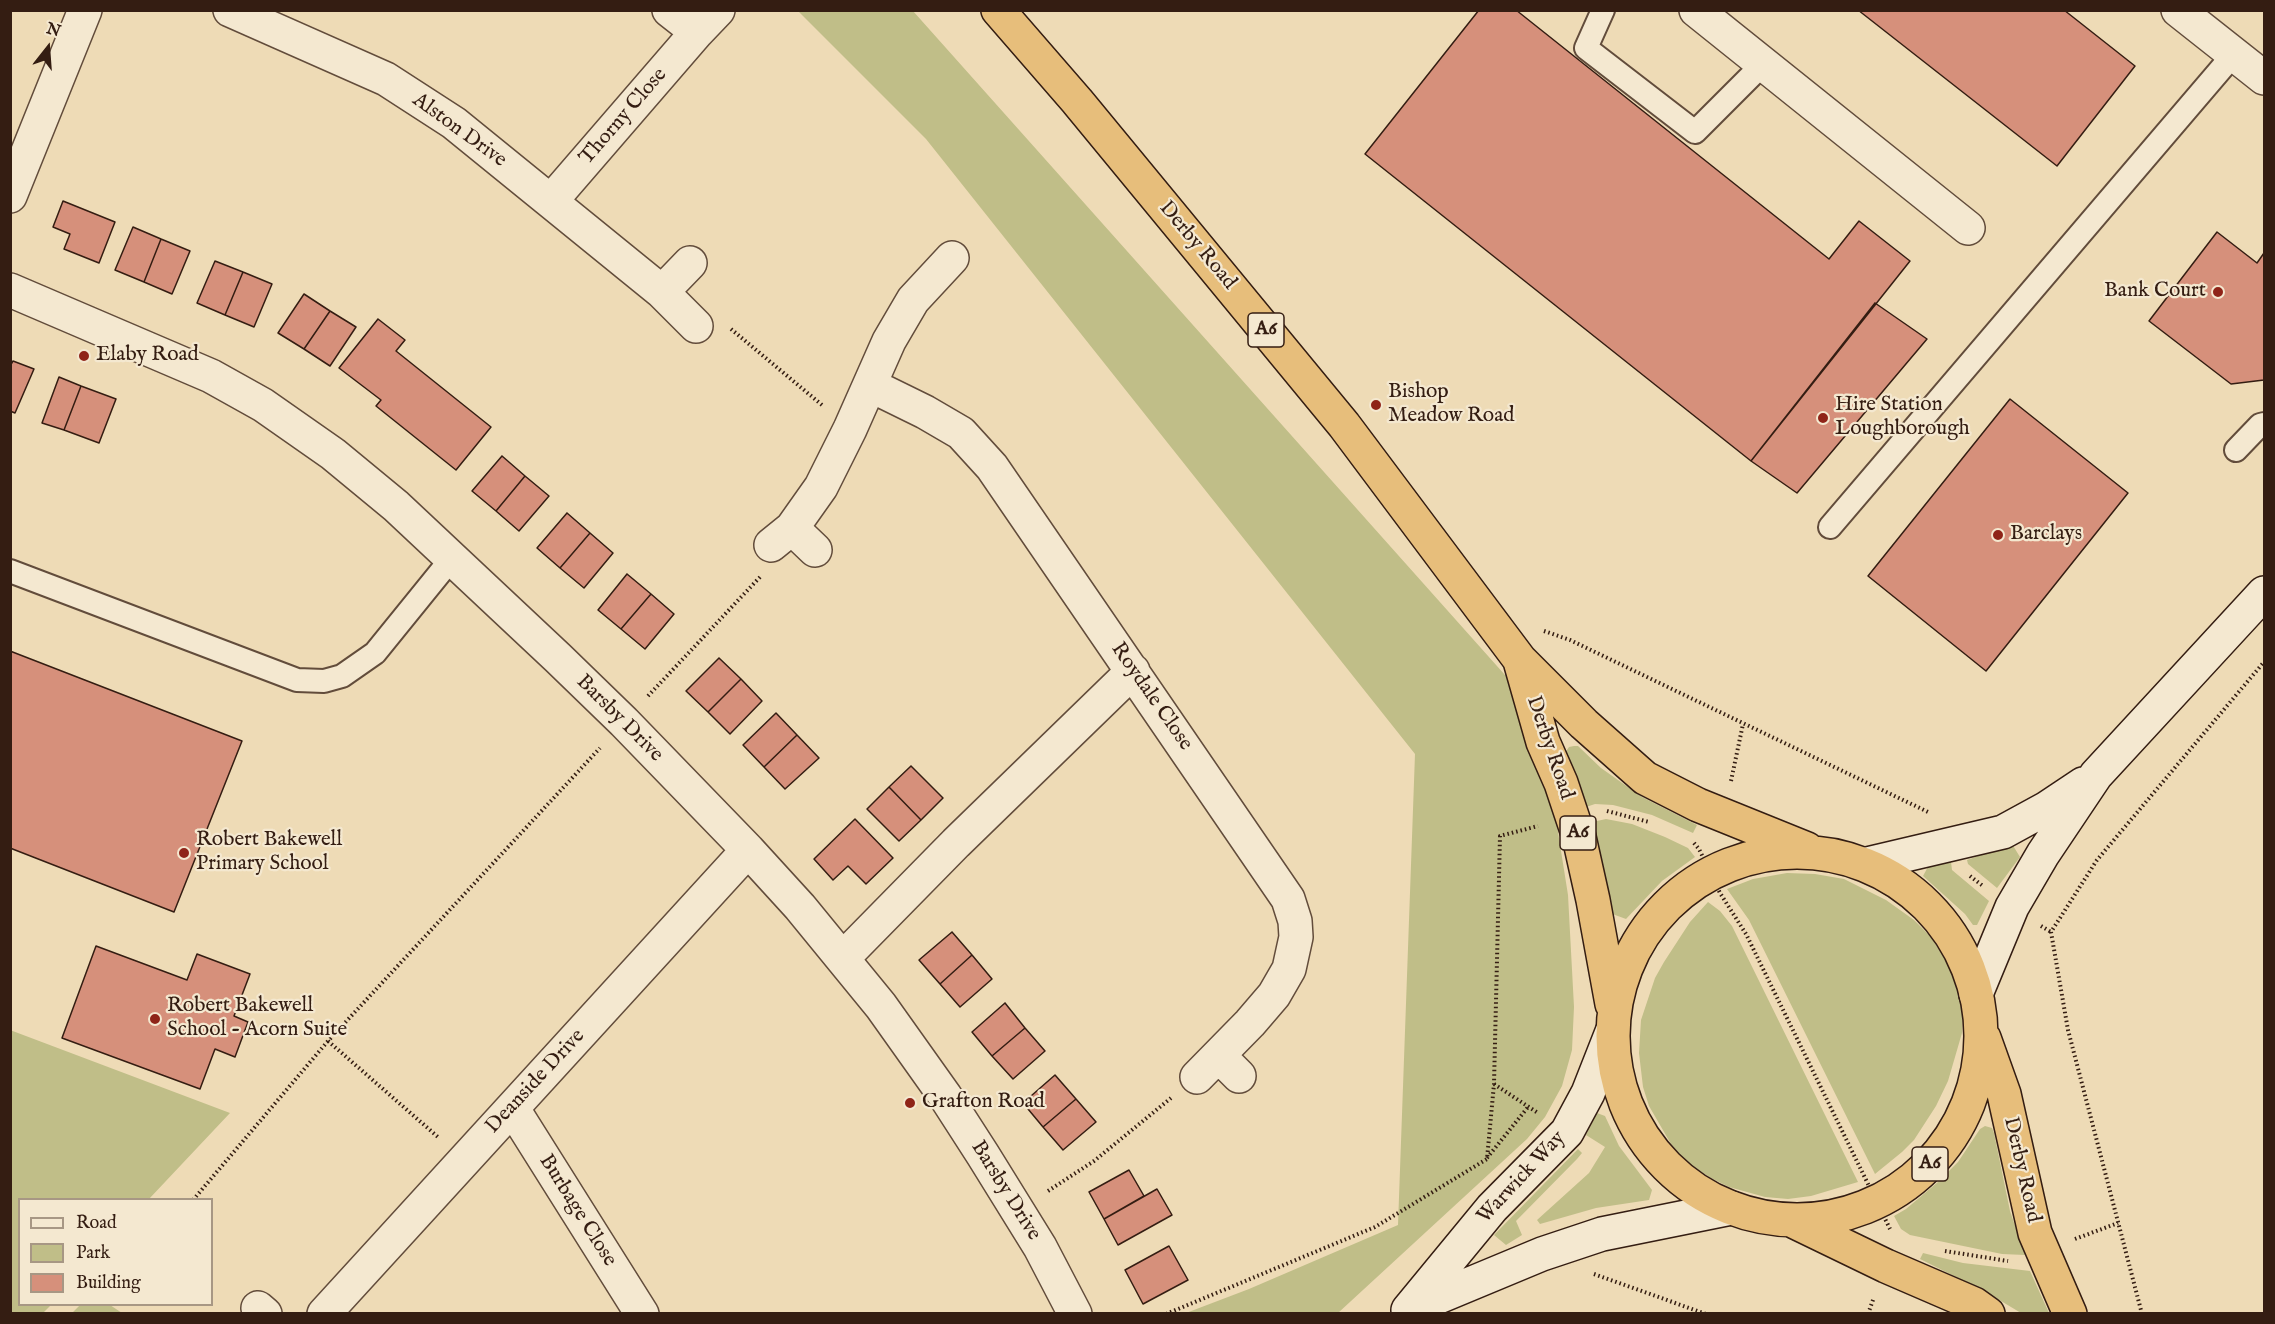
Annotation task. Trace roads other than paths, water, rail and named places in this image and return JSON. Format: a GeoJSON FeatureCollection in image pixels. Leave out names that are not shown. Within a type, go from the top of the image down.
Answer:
{"type":"FeatureCollection","features":[{"type":"Feature","properties":{"kind":"highway","name":"Derby Road"},"geometry":{"type":"LineString","coordinates":[[998,10],[1077,101],[1344,425],[1520,660],[1584,724],[1645,778],[1698,805],[1807,849]]}},
{"type":"Feature","properties":{"kind":"highway","name":"Derby Road"},"geometry":{"type":"LineString","coordinates":[[1520,660],[1543,742],[1561,783],[1579,837],[1593,900],[1613,1022]]}},
{"type":"Feature","properties":{"kind":"highway","name":"A6"},"geometry":{"type":"LineString","coordinates":[[1807,849],[1840,854],[1867,864],[1904,888],[1935,916],[1960,950],[1978,1009],[1979,1065],[1972,1095],[1960,1123],[1944,1148],[1924,1170],[1878,1203],[1844,1215],[1793,1221],[1762,1218],[1703,1196],[1658,1159],[1639,1132],[1624,1103],[1615,1072],[1613,1022],[1617,994],[1628,961],[1646,931],[1668,905],[1695,882],[1758,854],[1807,849]]}},
{"type":"Feature","properties":{"kind":"highway","name":"Derby Road"},"geometry":{"type":"LineString","coordinates":[[1978,1009],[2004,1094],[2035,1233],[2070,1314]]}},
{"type":"Feature","properties":{"kind":"highway","name":"A6"},"geometry":{"type":"LineString","coordinates":[[1793,1221],[1886,1266],[1974,1304],[1988,1314]]}},
{"type":"Feature","properties":{"kind":"street"},"geometry":{"type":"LineString","coordinates":[[10,196],[85,10]]}},
{"type":"Feature","properties":{"kind":"street","name":"Alston Drive"},"geometry":{"type":"LineString","coordinates":[[230,10],[286,21],[386,79],[454,123],[662,292],[696,326]]}},
{"type":"Feature","properties":{"kind":"street","name":"Thorny Close"},"geometry":{"type":"LineString","coordinates":[[551,201],[708,21],[669,10]]}},
{"type":"Feature","properties":{"kind":"street"},"geometry":{"type":"LineString","coordinates":[[1696,10],[1968,228]]}},
{"type":"Feature","properties":{"kind":"street"},"geometry":{"type":"LineString","coordinates":[[2178,10],[2265,78]]}},
{"type":"Feature","properties":{"kind":"street"},"geometry":{"type":"LineString","coordinates":[[816,550],[781,537],[820,487],[850,429],[889,341],[913,300],[952,258]]}},
{"type":"Feature","properties":{"kind":"street"},"geometry":{"type":"LineString","coordinates":[[662,292],[690,263]]}},
{"type":"Feature","properties":{"kind":"street","name":"Barsby Drive"},"geometry":{"type":"LineString","coordinates":[[10,290],[211,375],[263,405],[333,454],[396,506],[624,722],[748,850],[843,958],[913,1050],[983,1155],[1018,1210],[1075,1314]]}},
{"type":"Feature","properties":{"kind":"street","name":"Roydale Close"},"geometry":{"type":"LineString","coordinates":[[870,384],[926,412],[961,433],[984,458],[1133,671],[1276,879],[1288,900],[1295,921],[1294,954],[1286,975],[1274,995],[1218,1070]]}},
{"type":"Feature","properties":{"kind":"street"},"geometry":{"type":"LineString","coordinates":[[1978,1009],[2012,907],[2043,854],[2096,775],[2265,593]]}},
{"type":"Feature","properties":{"kind":"street"},"geometry":{"type":"LineString","coordinates":[[843,958],[956,843],[1133,671]]}},
{"type":"Feature","properties":{"kind":"street"},"geometry":{"type":"LineString","coordinates":[[1867,864],[2003,832],[2047,808],[2096,775]]}},
{"type":"Feature","properties":{"kind":"street","name":"Deanside Drive"},"geometry":{"type":"LineString","coordinates":[[324,1314],[748,850]]}},
{"type":"Feature","properties":{"kind":"street","name":"Warwick Way"},"geometry":{"type":"LineString","coordinates":[[1405,1312],[1492,1208],[1567,1132],[1588,1093],[1613,1022]]}},
{"type":"Feature","properties":{"kind":"street","name":"Burbage Close"},"geometry":{"type":"LineString","coordinates":[[513,1109],[642,1314]]}},
{"type":"Feature","properties":{"kind":"street","name":"Warwick Way"},"geometry":{"type":"LineString","coordinates":[[1405,1312],[1542,1254],[1602,1234],[1731,1208]]}},
{"type":"Feature","properties":{"kind":"lane"},"geometry":{"type":"LineString","coordinates":[[1603,10],[1586,48],[1695,132],[1763,64]]}},
{"type":"Feature","properties":{"kind":"lane"},"geometry":{"type":"LineString","coordinates":[[1830,527],[2233,54]]}},
{"type":"Feature","properties":{"kind":"lane"},"geometry":{"type":"LineString","coordinates":[[2236,450],[2260,425],[2265,424]]}},
{"type":"Feature","properties":{"kind":"lane"},"geometry":{"type":"LineString","coordinates":[[10,571],[297,680],[324,681],[342,676],[375,653],[452,558]]}},
{"type":"Feature","properties":{"kind":"place","name":"Bank Court"},"geometry":{"type":"Point","coordinates":[2218,292]}},
{"type":"Feature","properties":{"kind":"place","name":"Elaby Road"},"geometry":{"type":"Point","coordinates":[84,356]}},
{"type":"Feature","properties":{"kind":"place","name":"Bishop Meadow Road"},"geometry":{"type":"Point","coordinates":[1376,405]}},
{"type":"Feature","properties":{"kind":"place","name":"Hire Station Loughborough"},"geometry":{"type":"Point","coordinates":[1823,418]}},
{"type":"Feature","properties":{"kind":"place","name":"Barclays"},"geometry":{"type":"Point","coordinates":[1998,535]}},
{"type":"Feature","properties":{"kind":"place","name":"Robert Bakewell Primary School"},"geometry":{"type":"Point","coordinates":[184,853]}},
{"type":"Feature","properties":{"kind":"place","name":"Robert Bakewell School - Acorn Suite"},"geometry":{"type":"Point","coordinates":[155,1019]}},
{"type":"Feature","properties":{"kind":"place","name":"Grafton Road"},"geometry":{"type":"Point","coordinates":[910,1103]}}]}
